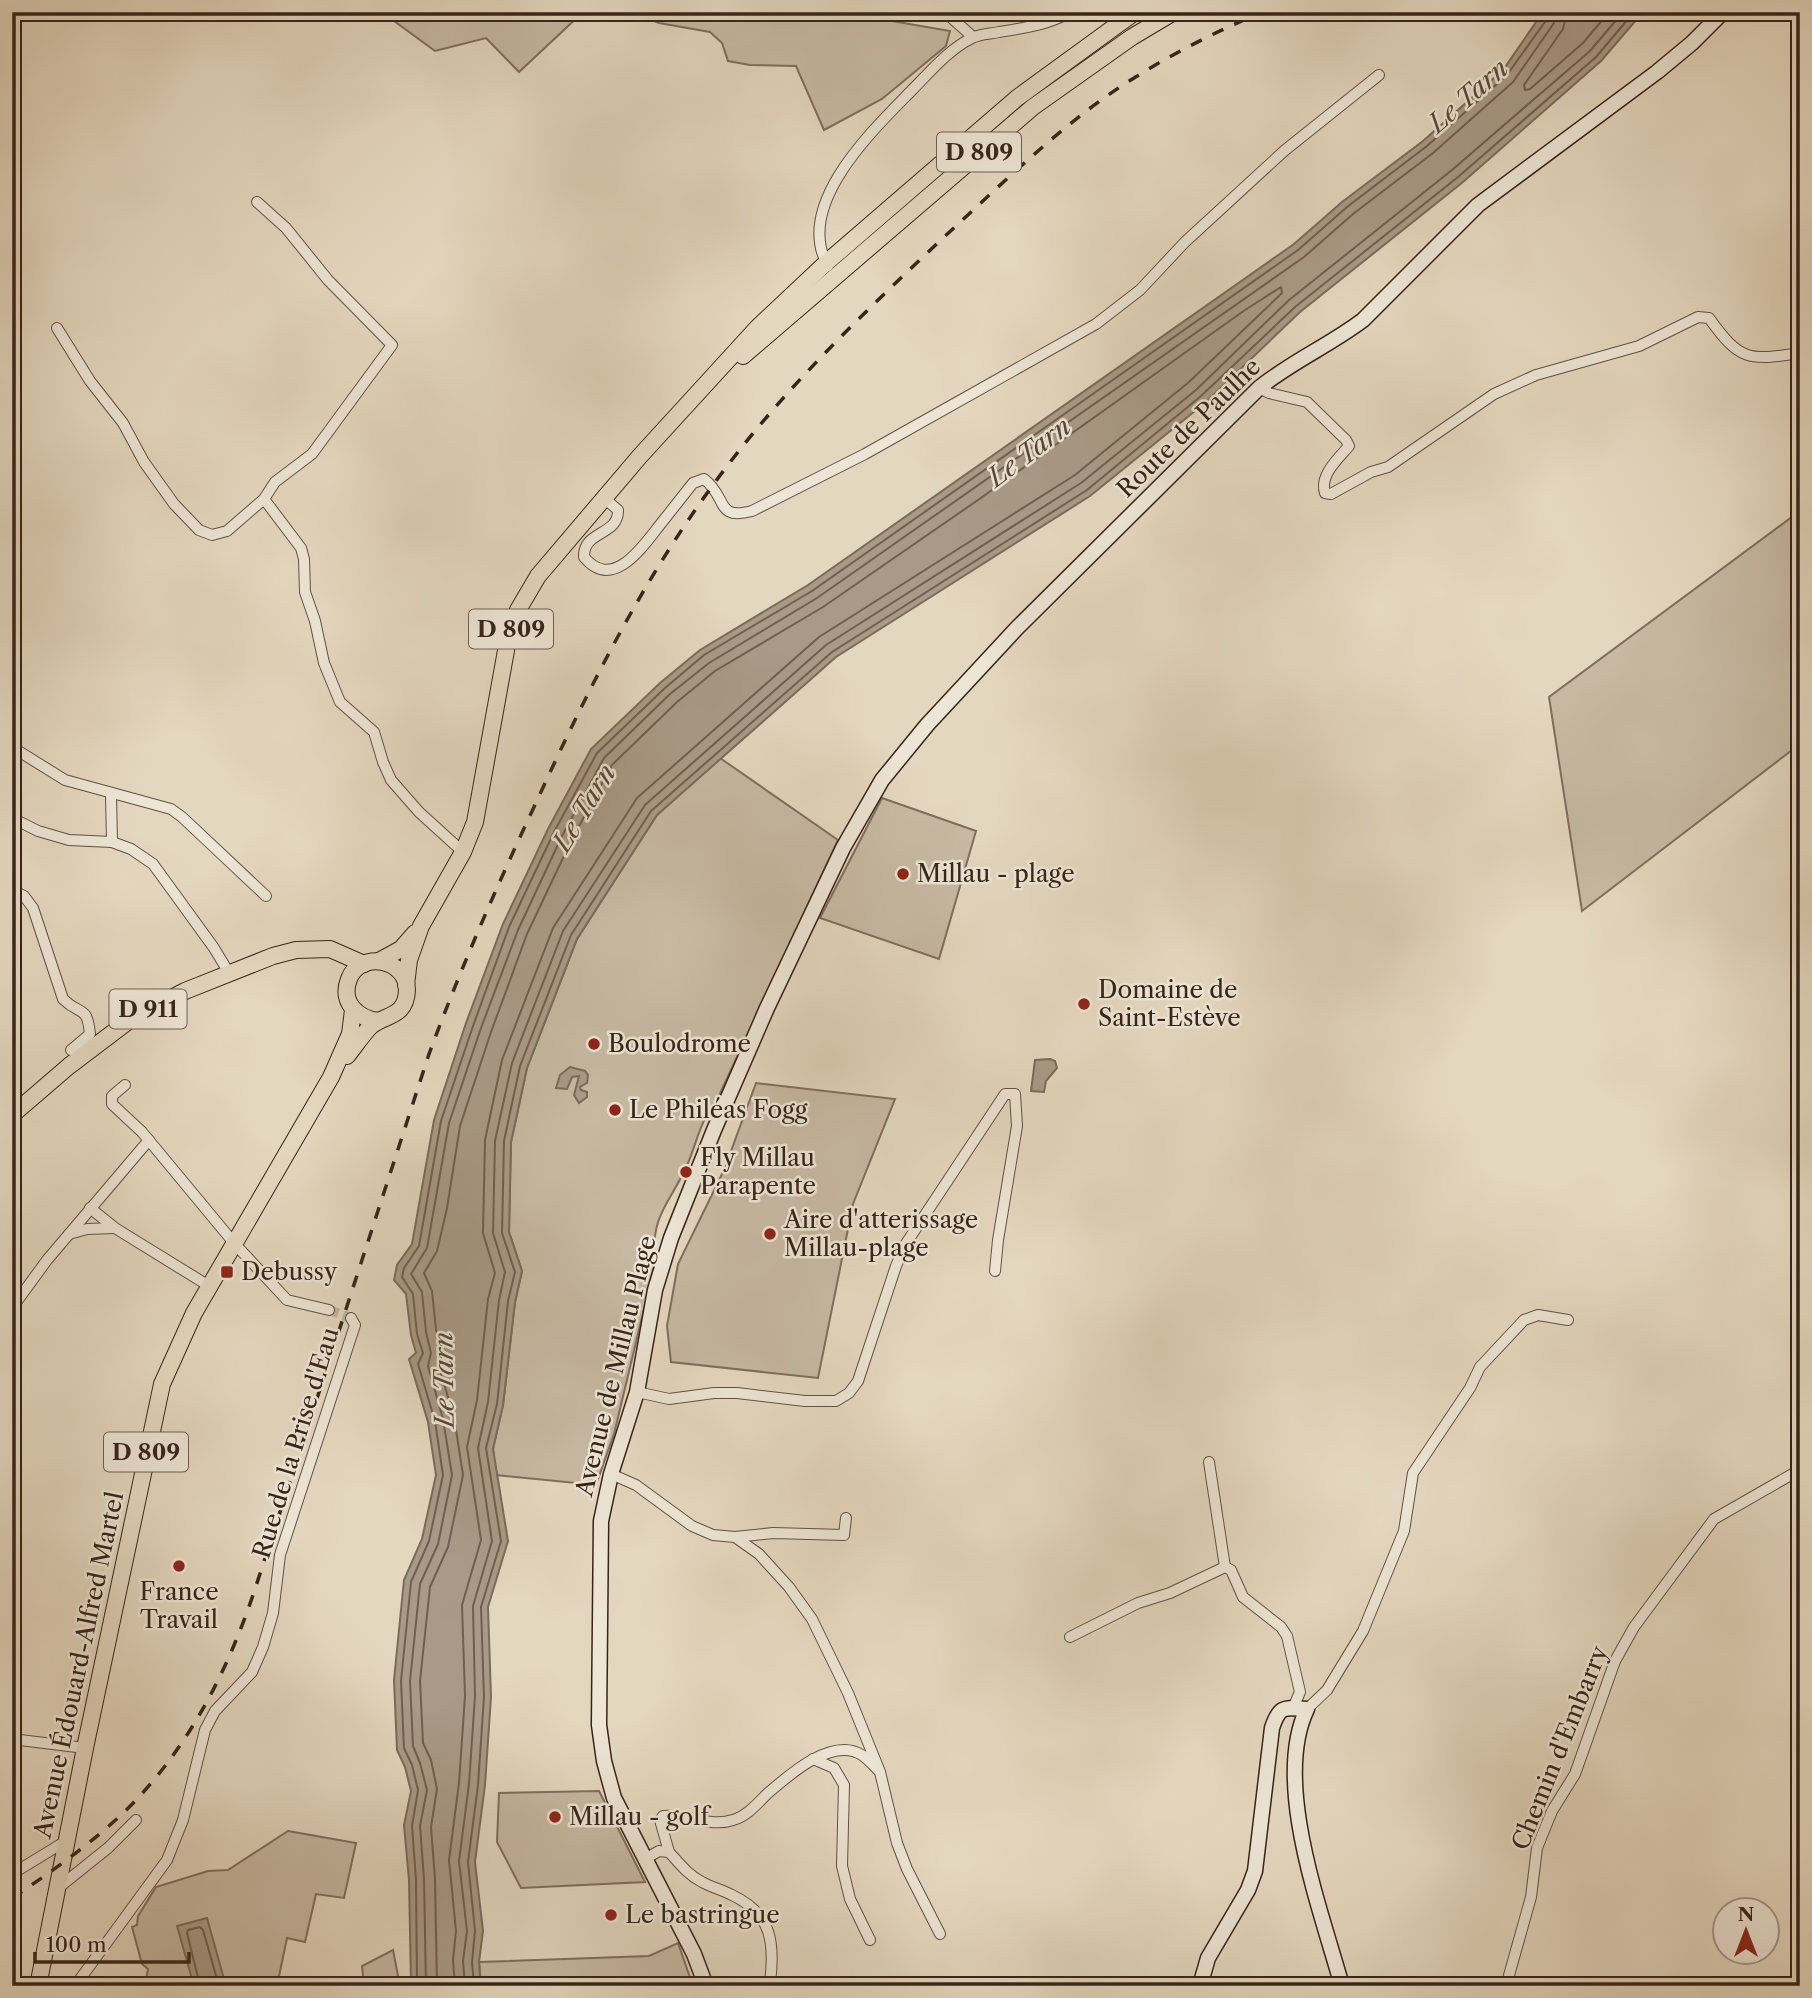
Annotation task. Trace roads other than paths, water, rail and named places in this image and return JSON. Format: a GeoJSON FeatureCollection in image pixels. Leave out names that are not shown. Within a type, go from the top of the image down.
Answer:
{"type":"FeatureCollection","features":[{"type":"Feature","properties":{"kind":"main road","name":"D 809"},"geometry":{"type":"LineString","coordinates":[[406,985],[409,960],[421,926],[463,852],[475,822],[503,665],[518,610],[538,576],[640,456],[827,263],[1017,98],[1135,12]]}},
{"type":"Feature","properties":{"kind":"main road","name":"D 809"},"geometry":{"type":"LineString","coordinates":[[827,263],[1033,107],[1132,37],[1174,12]]}},
{"type":"Feature","properties":{"kind":"main road","name":"D 809"},"geometry":{"type":"LineString","coordinates":[[372,962],[401,949],[421,926]]}},
{"type":"Feature","properties":{"kind":"main road","name":"D 911"},"geometry":{"type":"LineString","coordinates":[[12,1115],[69,1066],[131,1019],[158,1004],[229,973],[296,950],[330,949],[372,962]]}},
{"type":"Feature","properties":{"kind":"main road"},"geometry":{"type":"LineString","coordinates":[[309,950],[334,962],[348,982]]}},
{"type":"Feature","properties":{"kind":"main road"},"geometry":{"type":"LineString","coordinates":[[372,962],[391,964],[398,970],[406,985],[406,998],[400,1010],[389,1018],[378,1021],[362,1017],[353,1010],[347,996],[348,982],[354,971],[372,962]]}},
{"type":"Feature","properties":{"kind":"main road","name":"Avenue Édouard-Alfred Martel"},"geometry":{"type":"LineString","coordinates":[[57,1888],[162,1384],[173,1356],[209,1286],[331,1077],[350,1034],[353,1010]]}},
{"type":"Feature","properties":{"kind":"main road","name":"Avenue Édouard-Alfred Martel"},"geometry":{"type":"LineString","coordinates":[[331,1077],[363,1035],[378,1021]]}},
{"type":"Feature","properties":{"kind":"main road","name":"D 809"},"geometry":{"type":"LineString","coordinates":[[38,1986],[57,1888]]}},
{"type":"Feature","properties":{"kind":"street"},"geometry":{"type":"LineString","coordinates":[[945,12],[973,37]]}},
{"type":"Feature","properties":{"kind":"street"},"geometry":{"type":"LineString","coordinates":[[827,263],[819,233],[825,203],[853,153],[943,59],[973,37],[1053,22],[1070,12]]}},
{"type":"Feature","properties":{"kind":"street","name":"Route de Paulhe"},"geometry":{"type":"LineString","coordinates":[[882,780],[927,725],[1008,637],[1259,388],[1275,375],[1363,320],[1478,205],[1657,72],[1723,12]]}},
{"type":"Feature","properties":{"kind":"street"},"geometry":{"type":"LineString","coordinates":[[604,498],[618,510],[617,520],[614,526],[592,537],[586,544],[584,557],[592,566],[609,570],[624,565],[642,548],[693,483],[704,479],[712,485],[726,511],[736,515],[752,511],[877,447],[1096,324],[1140,290],[1185,242],[1284,151],[1379,75]]}},
{"type":"Feature","properties":{"kind":"street"},"geometry":{"type":"LineString","coordinates":[[57,328],[174,504],[199,530],[212,535],[227,531],[264,499],[275,482],[312,454],[393,345],[328,280],[286,228],[257,202]]}},
{"type":"Feature","properties":{"kind":"street"},"geometry":{"type":"LineString","coordinates":[[1259,388],[1307,402],[1346,440],[1349,446],[1326,474],[1323,487],[1325,493],[1331,494],[1371,472],[1388,467],[1494,394],[1536,375],[1639,346],[1698,317],[1709,318],[1727,343],[1741,355],[1767,358],[1800,353]]}},
{"type":"Feature","properties":{"kind":"street"},"geometry":{"type":"LineString","coordinates":[[264,499],[301,548],[305,592],[324,663],[340,702],[374,732],[391,780],[419,811],[463,852]]}},
{"type":"Feature","properties":{"kind":"street"},"geometry":{"type":"LineString","coordinates":[[12,747],[65,780],[111,795],[171,809],[183,817],[266,896]]}},
{"type":"Feature","properties":{"kind":"street","name":"Avenue de Millau Plage"},"geometry":{"type":"LineString","coordinates":[[706,1986],[694,1954],[614,1798],[604,1761],[599,1725],[599,1538],[603,1505],[637,1392],[655,1290],[682,1209],[767,1008],[815,904],[842,848],[882,780]]}},
{"type":"Feature","properties":{"kind":"street"},"geometry":{"type":"LineString","coordinates":[[111,795],[112,842]]}},
{"type":"Feature","properties":{"kind":"street"},"geometry":{"type":"LineString","coordinates":[[12,818],[38,831],[69,840],[112,842],[131,849],[153,864],[229,973]]}},
{"type":"Feature","properties":{"kind":"street"},"geometry":{"type":"LineString","coordinates":[[12,890],[24,896],[33,908],[63,999],[71,1007],[83,1011],[89,1018],[90,1034],[71,1050]]}},
{"type":"Feature","properties":{"kind":"street"},"geometry":{"type":"LineString","coordinates":[[125,1085],[112,1097],[112,1104],[149,1140],[234,1243],[287,1300],[329,1310]]}},
{"type":"Feature","properties":{"kind":"street"},"geometry":{"type":"LineString","coordinates":[[637,1392],[669,1399],[737,1394],[806,1401],[836,1401],[849,1393],[858,1381],[905,1245],[1005,1094],[1015,1094],[1017,1126],[995,1271]]}},
{"type":"Feature","properties":{"kind":"street"},"geometry":{"type":"LineString","coordinates":[[12,1308],[47,1260],[149,1140]]}},
{"type":"Feature","properties":{"kind":"street"},"geometry":{"type":"LineString","coordinates":[[90,1208],[115,1228],[209,1286]]}},
{"type":"Feature","properties":{"kind":"street"},"geometry":{"type":"LineString","coordinates":[[69,1234],[87,1229],[115,1228]]}},
{"type":"Feature","properties":{"kind":"street"},"geometry":{"type":"LineString","coordinates":[[1200,1986],[1208,1958],[1248,1890],[1255,1871],[1272,1728],[1280,1711],[1285,1707],[1300,1709],[1326,1690],[1363,1631],[1404,1531],[1413,1473],[1470,1388],[1480,1367],[1524,1320],[1538,1315],[1568,1320]]}},
{"type":"Feature","properties":{"kind":"street","name":"Rue de la Prise d'Eau"},"geometry":{"type":"LineString","coordinates":[[75,1986],[167,1860],[183,1821],[205,1730],[215,1711],[252,1672],[263,1647],[273,1613],[280,1555],[355,1325],[351,1318]]}},
{"type":"Feature","properties":{"kind":"street"},"geometry":{"type":"LineString","coordinates":[[1209,1462],[1225,1567]]}},
{"type":"Feature","properties":{"kind":"street","name":"Chemin d'Embarry"},"geometry":{"type":"LineString","coordinates":[[1506,1986],[1531,1897],[1536,1847],[1552,1811],[1575,1774],[1615,1661],[1634,1627],[1714,1519],[1796,1472]]}},
{"type":"Feature","properties":{"kind":"street"},"geometry":{"type":"LineString","coordinates":[[611,1474],[636,1485],[692,1526],[713,1535],[844,1535],[846,1518]]}},
{"type":"Feature","properties":{"kind":"street"},"geometry":{"type":"LineString","coordinates":[[735,1537],[767,1562],[812,1619],[848,1693],[880,1772],[907,1869],[940,1934]]}},
{"type":"Feature","properties":{"kind":"street"},"geometry":{"type":"LineString","coordinates":[[1225,1567],[1231,1570],[1243,1597],[1281,1626],[1287,1636],[1300,1692],[1301,1722],[1293,1768],[1295,1789],[1307,1859],[1342,1986]]}},
{"type":"Feature","properties":{"kind":"street"},"geometry":{"type":"LineString","coordinates":[[1070,1637],[1138,1603],[1225,1567]]}},
{"type":"Feature","properties":{"kind":"street"},"geometry":{"type":"LineString","coordinates":[[12,1739],[85,1748]]}},
{"type":"Feature","properties":{"kind":"street"},"geometry":{"type":"LineString","coordinates":[[770,1983],[773,1960],[769,1930],[756,1911],[735,1896],[700,1881],[683,1868],[669,1852],[660,1820],[663,1816],[716,1823],[736,1820],[748,1813],[783,1780],[813,1759],[839,1749],[861,1754],[880,1772]]}},
{"type":"Feature","properties":{"kind":"street"},"geometry":{"type":"LineString","coordinates":[[813,1759],[834,1768],[844,1785],[842,1866],[850,1899],[870,1941]]}},
{"type":"Feature","properties":{"kind":"street"},"geometry":{"type":"LineString","coordinates":[[57,1888],[108,1847],[136,1820]]}},
{"type":"Feature","properties":{"kind":"street"},"geometry":{"type":"LineString","coordinates":[[12,1874],[66,1841]]}},
{"type":"Feature","properties":{"kind":"street"},"geometry":{"type":"LineString","coordinates":[[645,1859],[659,1851],[669,1852]]}},
{"type":"Feature","properties":{"kind":"water","name":"Le Tarn"},"geometry":{"type":"Polygon","coordinates":[[[1543,12],[1643,12],[1601,61],[1463,182],[1300,312],[1206,402],[1090,496],[836,657],[657,815],[577,939],[527,1068],[511,1142],[509,1232],[522,1271],[515,1302],[503,1405],[493,1449],[508,1541],[488,1607],[491,1697],[485,1785],[475,1862],[483,1931],[479,1962],[481,1986],[411,1986],[409,1880],[404,1825],[411,1791],[397,1750],[394,1680],[404,1580],[422,1539],[436,1475],[428,1422],[409,1359],[416,1353],[406,1294],[394,1280],[397,1265],[412,1244],[434,1120],[466,1023],[503,924],[548,829],[591,749],[660,683],[700,650],[808,585],[1294,244],[1342,202],[1423,141],[1503,70],[1543,12]]]}},
{"type":"Feature","properties":{"kind":"water"},"geometry":{"type":"Polygon","coordinates":[[[1035,1060],[1055,1061],[1057,1068],[1046,1081],[1044,1092],[1031,1091],[1035,1060]]]}},
{"type":"Feature","properties":{"kind":"water"},"geometry":{"type":"Polygon","coordinates":[[[570,1067],[585,1071],[588,1075],[587,1083],[580,1087],[587,1092],[587,1097],[579,1103],[574,1095],[579,1076],[572,1077],[567,1089],[556,1088],[560,1075],[570,1067]]]}},
{"type":"Feature","properties":{"kind":"water"},"geometry":{"type":"Polygon","coordinates":[[[207,1918],[226,1986],[194,1986],[177,1926],[207,1918]]]}},
{"type":"Feature","properties":{"kind":"tunnel"},"geometry":{"type":"LineString","coordinates":[[329,1310],[351,1318]]}},
{"type":"Feature","properties":{"kind":"railway"},"geometry":{"type":"LineString","coordinates":[[12,1898],[94,1839],[143,1793],[184,1740],[217,1682],[255,1589],[429,1054],[453,991],[506,868],[599,672],[673,543],[731,461],[780,401],[888,290],[1015,172],[1070,124],[1130,81],[1194,44],[1262,12]]}},
{"type":"Feature","properties":{"kind":"place","name":"Millau - plage"},"geometry":{"type":"Point","coordinates":[903,874]}},
{"type":"Feature","properties":{"kind":"place","name":"Domaine de Saint-Estève"},"geometry":{"type":"Point","coordinates":[1084,1004]}},
{"type":"Feature","properties":{"kind":"place","name":"Boulodrome"},"geometry":{"type":"Point","coordinates":[594,1044]}},
{"type":"Feature","properties":{"kind":"place","name":"Le Philéas Fogg"},"geometry":{"type":"Point","coordinates":[615,1110]}},
{"type":"Feature","properties":{"kind":"place","name":"Fly Millau Parapente"},"geometry":{"type":"Point","coordinates":[686,1172]}},
{"type":"Feature","properties":{"kind":"place","name":"Aire d'atterissage Millau-plage"},"geometry":{"type":"Point","coordinates":[770,1234]}},
{"type":"Feature","properties":{"kind":"place","name":"Debussy"},"geometry":{"type":"Point","coordinates":[227,1272]}},
{"type":"Feature","properties":{"kind":"place","name":"France Travail"},"geometry":{"type":"Point","coordinates":[179,1566]}},
{"type":"Feature","properties":{"kind":"place","name":"Millau - golf"},"geometry":{"type":"Point","coordinates":[555,1817]}},
{"type":"Feature","properties":{"kind":"place","name":"Le bastringue"},"geometry":{"type":"Point","coordinates":[611,1915]}}]}
